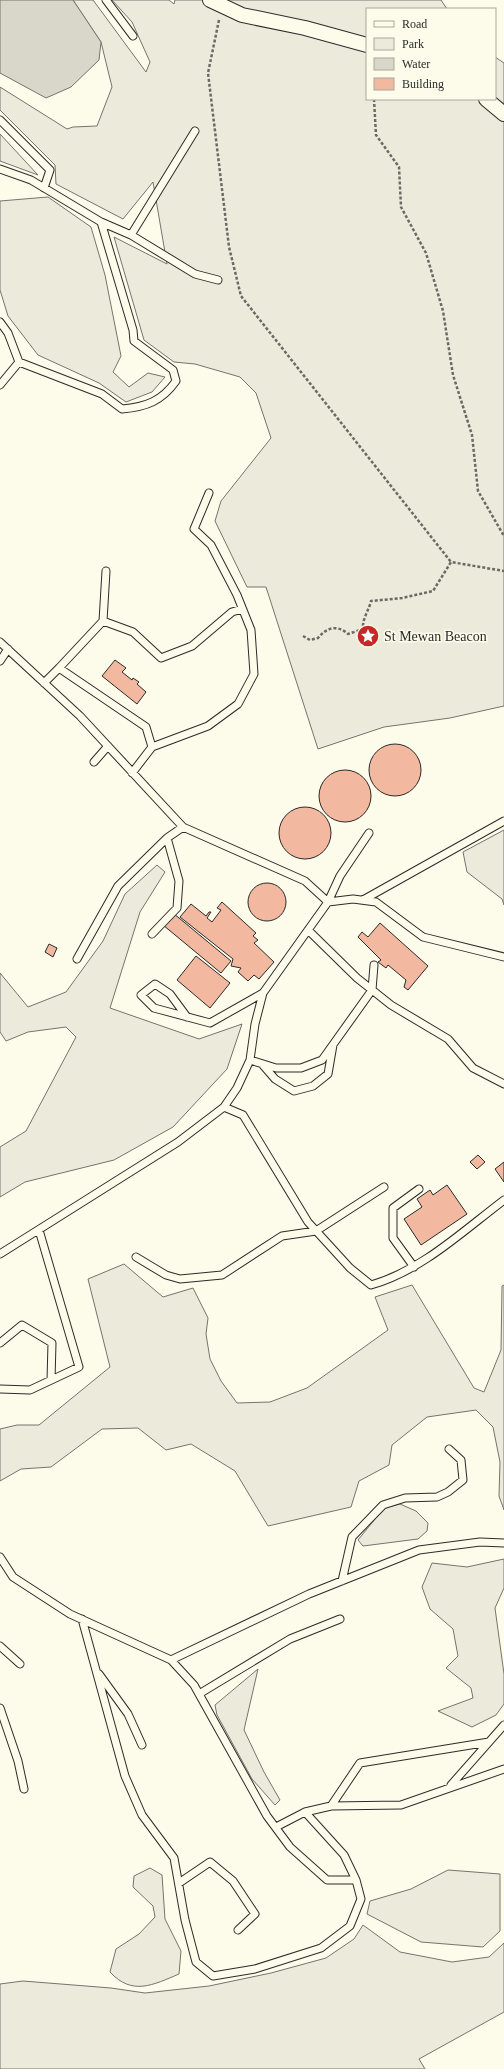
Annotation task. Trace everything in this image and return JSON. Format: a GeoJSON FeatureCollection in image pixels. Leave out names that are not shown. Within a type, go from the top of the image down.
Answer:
{"type":"FeatureCollection","features":[{"type":"Feature","properties":{"kind":"street"},"geometry":{"type":"LineString","coordinates":[[216,3],[242,15],[305,28],[366,45]]}},
{"type":"Feature","properties":{"kind":"street"},"geometry":{"type":"LineString","coordinates":[[487,100],[504,114]]}},
{"type":"Feature","properties":{"kind":"lane"},"geometry":{"type":"LineString","coordinates":[[106,0],[133,36]]}},
{"type":"Feature","properties":{"kind":"lane"},"geometry":{"type":"LineString","coordinates":[[0,120],[50,170],[44,188]]}},
{"type":"Feature","properties":{"kind":"lane"},"geometry":{"type":"LineString","coordinates":[[131,235],[195,131]]}},
{"type":"Feature","properties":{"kind":"lane"},"geometry":{"type":"LineString","coordinates":[[0,169],[31,180],[101,222],[131,235],[195,274],[218,280]]}},
{"type":"Feature","properties":{"kind":"lane"},"geometry":{"type":"LineString","coordinates":[[0,322],[8,333],[19,362],[102,394],[122,409],[133,408],[160,399],[176,381],[173,370],[134,341],[131,322],[101,222]]}},
{"type":"Feature","properties":{"kind":"lane"},"geometry":{"type":"LineString","coordinates":[[0,385],[19,362]]}},
{"type":"Feature","properties":{"kind":"lane"},"geometry":{"type":"LineString","coordinates":[[132,773],[152,747],[208,726],[238,704],[254,674],[251,630],[211,545],[194,529],[209,493]]}},
{"type":"Feature","properties":{"kind":"lane"},"geometry":{"type":"LineString","coordinates":[[44,683],[103,621],[106,571]]}},
{"type":"Feature","properties":{"kind":"lane"},"geometry":{"type":"LineString","coordinates":[[103,621],[133,632],[161,658],[192,646],[232,612],[242,609]]}},
{"type":"Feature","properties":{"kind":"lane"},"geometry":{"type":"LineString","coordinates":[[0,642],[80,716],[183,827],[306,881],[328,902]]}},
{"type":"Feature","properties":{"kind":"lane"},"geometry":{"type":"LineString","coordinates":[[0,661],[8,649]]}},
{"type":"Feature","properties":{"kind":"lane"},"geometry":{"type":"LineString","coordinates":[[59,668],[146,727],[152,747]]}},
{"type":"Feature","properties":{"kind":"lane"},"geometry":{"type":"LineString","coordinates":[[94,762],[108,746]]}},
{"type":"Feature","properties":{"kind":"lane"},"geometry":{"type":"LineString","coordinates":[[363,901],[504,821]]}},
{"type":"Feature","properties":{"kind":"lane"},"geometry":{"type":"LineString","coordinates":[[77,959],[118,886],[167,838],[183,827]]}},
{"type":"Feature","properties":{"kind":"lane"},"geometry":{"type":"LineString","coordinates":[[0,1254],[178,1142],[224,1108],[237,1088],[250,1060],[255,1024],[263,993],[328,902],[340,876],[369,832]]}},
{"type":"Feature","properties":{"kind":"lane"},"geometry":{"type":"LineString","coordinates":[[152,934],[177,908],[178,881],[167,838]]}},
{"type":"Feature","properties":{"kind":"lane"},"geometry":{"type":"LineString","coordinates":[[328,902],[353,899],[376,902],[423,937],[504,957]]}},
{"type":"Feature","properties":{"kind":"lane"},"geometry":{"type":"LineString","coordinates":[[308,930],[372,990],[391,1005],[448,1039],[473,1068],[504,1084]]}},
{"type":"Feature","properties":{"kind":"lane"},"geometry":{"type":"LineString","coordinates":[[250,1060],[276,1068],[301,1068],[322,1060],[333,1042],[372,990],[374,965]]}},
{"type":"Feature","properties":{"kind":"lane"},"geometry":{"type":"LineString","coordinates":[[187,1017],[170,994],[155,984],[141,994],[154,1008],[187,1017],[210,1023],[263,993]]}},
{"type":"Feature","properties":{"kind":"lane"},"geometry":{"type":"LineString","coordinates":[[262,1064],[275,1079],[294,1091],[313,1086],[328,1074],[333,1042]]}},
{"type":"Feature","properties":{"kind":"lane"},"geometry":{"type":"LineString","coordinates":[[224,1108],[243,1115],[308,1222],[350,1268],[370,1285],[389,1280],[414,1267],[504,1200]]}},
{"type":"Feature","properties":{"kind":"lane"},"geometry":{"type":"LineString","coordinates":[[136,1257],[166,1275],[180,1280],[222,1275],[282,1236],[316,1231],[384,1187]]}},
{"type":"Feature","properties":{"kind":"lane"},"geometry":{"type":"LineString","coordinates":[[414,1267],[393,1238],[393,1208],[419,1189]]}},
{"type":"Feature","properties":{"kind":"lane"},"geometry":{"type":"LineString","coordinates":[[0,1389],[30,1390],[79,1367],[39,1230]]}},
{"type":"Feature","properties":{"kind":"lane"},"geometry":{"type":"LineString","coordinates":[[0,1343],[22,1325],[52,1343],[51,1380]]}},
{"type":"Feature","properties":{"kind":"lane"},"geometry":{"type":"LineString","coordinates":[[342,1581],[352,1537],[383,1505],[405,1498],[437,1498],[448,1492],[463,1480],[461,1460],[449,1449]]}},
{"type":"Feature","properties":{"kind":"lane"},"geometry":{"type":"LineString","coordinates":[[171,1660],[309,1594],[419,1550],[480,1542],[504,1543]]}},
{"type":"Feature","properties":{"kind":"lane"},"geometry":{"type":"LineString","coordinates":[[0,1557],[12,1577],[82,1619],[171,1660],[194,1685],[267,1816],[290,1846],[327,1880],[356,1880]]}},
{"type":"Feature","properties":{"kind":"lane"},"geometry":{"type":"LineString","coordinates":[[82,1619],[126,1776],[142,1815],[174,1858],[185,1920],[196,1962],[214,1976],[256,1969],[321,1948],[350,1926],[361,1899],[356,1880],[344,1855],[305,1812]]}},
{"type":"Feature","properties":{"kind":"lane"},"geometry":{"type":"LineString","coordinates":[[199,1694],[290,1639],[340,1619]]}},
{"type":"Feature","properties":{"kind":"lane"},"geometry":{"type":"LineString","coordinates":[[0,1646],[20,1664]]}},
{"type":"Feature","properties":{"kind":"lane"},"geometry":{"type":"LineString","coordinates":[[96,1670],[128,1714],[142,1744]]}},
{"type":"Feature","properties":{"kind":"lane"},"geometry":{"type":"LineString","coordinates":[[0,1708],[18,1761],[24,1789]]}},
{"type":"Feature","properties":{"kind":"lane"},"geometry":{"type":"LineString","coordinates":[[450,1786],[504,1726]]}},
{"type":"Feature","properties":{"kind":"lane"},"geometry":{"type":"LineString","coordinates":[[331,1806],[360,1763],[489,1742]]}},
{"type":"Feature","properties":{"kind":"lane"},"geometry":{"type":"LineString","coordinates":[[276,1827],[305,1812],[331,1806],[401,1805],[450,1786],[504,1769]]}},
{"type":"Feature","properties":{"kind":"lane"},"geometry":{"type":"LineString","coordinates":[[179,1883],[210,1862],[233,1881],[255,1914],[238,1930]]}},
{"type":"Feature","properties":{"kind":"path"},"geometry":{"type":"LineString","coordinates":[[216,3],[208,73],[229,248],[241,296],[451,562],[504,571]]}},
{"type":"Feature","properties":{"kind":"path"},"geometry":{"type":"LineString","coordinates":[[374,100],[376,135],[399,167],[401,207],[426,253],[443,311],[453,375],[472,435],[478,491],[504,536]]}},
{"type":"Feature","properties":{"kind":"path"},"geometry":{"type":"LineString","coordinates":[[303,636],[310,640],[318,638],[324,630],[333,628],[343,630],[348,634],[363,628],[362,622],[368,613],[371,601],[402,598],[433,590],[451,562]]}},
{"type":"Feature","properties":{"kind":"green space"},"geometry":{"type":"Polygon","coordinates":[[[73,0],[93,0],[146,72],[150,62],[132,22],[112,0],[169,0],[174,4],[175,0],[441,0],[446,8],[366,8],[366,100],[496,100],[496,58],[504,63],[504,706],[450,718],[384,727],[318,749],[266,587],[247,587],[215,521],[221,501],[271,438],[256,393],[240,377],[195,364],[174,362],[144,340],[114,237],[167,264],[153,182],[123,219],[56,184],[55,165],[0,110],[0,87],[67,129],[73,127],[97,126],[112,87],[101,42],[73,0]]]}},
{"type":"Feature","properties":{"kind":"green space"},"geometry":{"type":"Polygon","coordinates":[[[0,134],[38,175],[0,161],[0,134]]]}},
{"type":"Feature","properties":{"kind":"green space"},"geometry":{"type":"Polygon","coordinates":[[[48,197],[91,227],[105,275],[121,356],[113,372],[129,387],[148,373],[165,377],[152,392],[126,402],[99,383],[38,355],[8,316],[0,290],[0,201],[48,197]]]}},
{"type":"Feature","properties":{"kind":"green space"},"geometry":{"type":"Polygon","coordinates":[[[504,830],[504,905],[502,899],[467,872],[463,852],[504,830]]]}},
{"type":"Feature","properties":{"kind":"green space"},"geometry":{"type":"Polygon","coordinates":[[[157,865],[165,872],[140,912],[110,1008],[199,1039],[242,1024],[227,1069],[173,1127],[114,1160],[25,1182],[0,1197],[0,1147],[26,1131],[76,1037],[66,1027],[28,1032],[6,1041],[0,1032],[0,973],[28,1007],[66,992],[103,941],[125,894],[157,865]]]}},
{"type":"Feature","properties":{"kind":"green space"},"geometry":{"type":"Polygon","coordinates":[[[124,1264],[163,1297],[193,1288],[208,1318],[206,1334],[210,1359],[221,1381],[237,1403],[270,1402],[307,1388],[388,1330],[375,1297],[412,1285],[474,1388],[484,1392],[501,1350],[502,1286],[504,1285],[504,1510],[499,1496],[500,1462],[493,1427],[476,1410],[427,1417],[392,1445],[389,1465],[359,1481],[351,1507],[268,1526],[235,1471],[191,1444],[166,1450],[138,1428],[102,1429],[51,1467],[21,1469],[0,1481],[0,1429],[17,1425],[39,1425],[110,1367],[88,1279],[124,1264]]]}},
{"type":"Feature","properties":{"kind":"green space"},"geometry":{"type":"Polygon","coordinates":[[[400,1504],[416,1511],[428,1523],[427,1531],[418,1539],[363,1546],[358,1540],[384,1508],[400,1504]]]}},
{"type":"Feature","properties":{"kind":"green space"},"geometry":{"type":"Polygon","coordinates":[[[504,1559],[504,1588],[495,1608],[504,1674],[504,1704],[496,1715],[472,1727],[438,1711],[473,1698],[471,1688],[446,1668],[458,1656],[453,1629],[430,1609],[422,1587],[432,1563],[467,1567],[504,1559]]]}},
{"type":"Feature","properties":{"kind":"green space"},"geometry":{"type":"Polygon","coordinates":[[[258,1669],[244,1730],[264,1772],[280,1800],[275,1805],[252,1779],[217,1715],[215,1705],[258,1669]]]}},
{"type":"Feature","properties":{"kind":"green space"},"geometry":{"type":"Polygon","coordinates":[[[150,1868],[162,1875],[165,1919],[181,1951],[179,1974],[152,1985],[135,1986],[126,1984],[110,1972],[116,1949],[139,1934],[155,1917],[153,1906],[133,1887],[134,1876],[150,1868]]]}},
{"type":"Feature","properties":{"kind":"green space"},"geometry":{"type":"Polygon","coordinates":[[[448,1870],[500,1874],[500,1931],[483,1947],[421,1942],[367,1914],[370,1901],[411,1889],[448,1870]]]}},
{"type":"Feature","properties":{"kind":"green space"},"geometry":{"type":"Polygon","coordinates":[[[363,1925],[400,1952],[452,1962],[489,1957],[504,1943],[504,2012],[419,2059],[425,2069],[0,2069],[0,1984],[23,1981],[111,1988],[145,1993],[209,1986],[271,1973],[326,1958],[354,1939],[363,1925]]]}},
{"type":"Feature","properties":{"kind":"water"},"geometry":{"type":"Polygon","coordinates":[[[0,0],[73,0],[101,42],[99,60],[71,87],[46,98],[0,73],[0,0]]]}},
{"type":"Feature","properties":{"kind":"building"},"geometry":{"type":"Polygon","coordinates":[[[115,660],[126,668],[122,672],[132,680],[133,678],[139,682],[137,684],[146,692],[137,704],[102,676],[115,660]]]}},
{"type":"Feature","properties":{"kind":"building"},"geometry":{"type":"Polygon","coordinates":[[[390,744],[400,744],[414,751],[421,765],[421,775],[414,789],[400,796],[390,796],[380,792],[373,785],[369,775],[369,765],[373,755],[380,748],[390,744]]]}},
{"type":"Feature","properties":{"kind":"building"},"geometry":{"type":"Polygon","coordinates":[[[340,770],[350,770],[364,777],[371,791],[371,801],[364,815],[350,822],[340,822],[330,818],[323,811],[319,801],[319,791],[323,781],[330,774],[340,770]]]}},
{"type":"Feature","properties":{"kind":"building"},"geometry":{"type":"Polygon","coordinates":[[[300,807],[310,807],[324,814],[331,828],[331,838],[324,852],[310,859],[300,859],[290,855],[283,848],[279,838],[279,828],[283,818],[290,811],[300,807]]]}},
{"type":"Feature","properties":{"kind":"building"},"geometry":{"type":"Polygon","coordinates":[[[263,883],[271,883],[278,886],[283,891],[286,902],[283,913],[278,918],[271,921],[263,921],[256,918],[251,913],[248,906],[248,898],[251,891],[256,886],[263,883]]]}},
{"type":"Feature","properties":{"kind":"building"},"geometry":{"type":"Polygon","coordinates":[[[222,902],[256,933],[253,936],[258,940],[254,943],[274,962],[259,979],[254,975],[248,981],[238,972],[241,968],[231,966],[233,959],[180,917],[191,904],[206,916],[209,912],[211,912],[207,918],[212,922],[221,910],[217,908],[222,902]]]}},
{"type":"Feature","properties":{"kind":"building"},"geometry":{"type":"Polygon","coordinates":[[[173,913],[231,961],[221,973],[163,925],[173,913]]]}},
{"type":"Feature","properties":{"kind":"building"},"geometry":{"type":"Polygon","coordinates":[[[380,923],[428,966],[408,990],[404,987],[406,980],[388,965],[386,968],[378,962],[381,960],[358,937],[362,932],[368,937],[380,923]]]}},
{"type":"Feature","properties":{"kind":"building"},"geometry":{"type":"Polygon","coordinates":[[[49,944],[57,948],[53,957],[45,952],[49,944]]]}},
{"type":"Feature","properties":{"kind":"building"},"geometry":{"type":"Polygon","coordinates":[[[196,956],[230,983],[210,1008],[177,980],[196,956]]]}},
{"type":"Feature","properties":{"kind":"building"},"geometry":{"type":"Polygon","coordinates":[[[478,1155],[485,1162],[477,1169],[470,1162],[478,1155]]]}},
{"type":"Feature","properties":{"kind":"building"},"geometry":{"type":"Polygon","coordinates":[[[504,1162],[504,1182],[495,1169],[504,1162]]]}},
{"type":"Feature","properties":{"kind":"building"},"geometry":{"type":"Polygon","coordinates":[[[447,1185],[467,1214],[421,1245],[404,1219],[422,1207],[417,1199],[430,1190],[433,1195],[447,1185]]]}},
{"type":"Feature","properties":{"kind":"place","name":"St Mewan Beacon"},"geometry":{"type":"Point","coordinates":[368,636]}}]}
